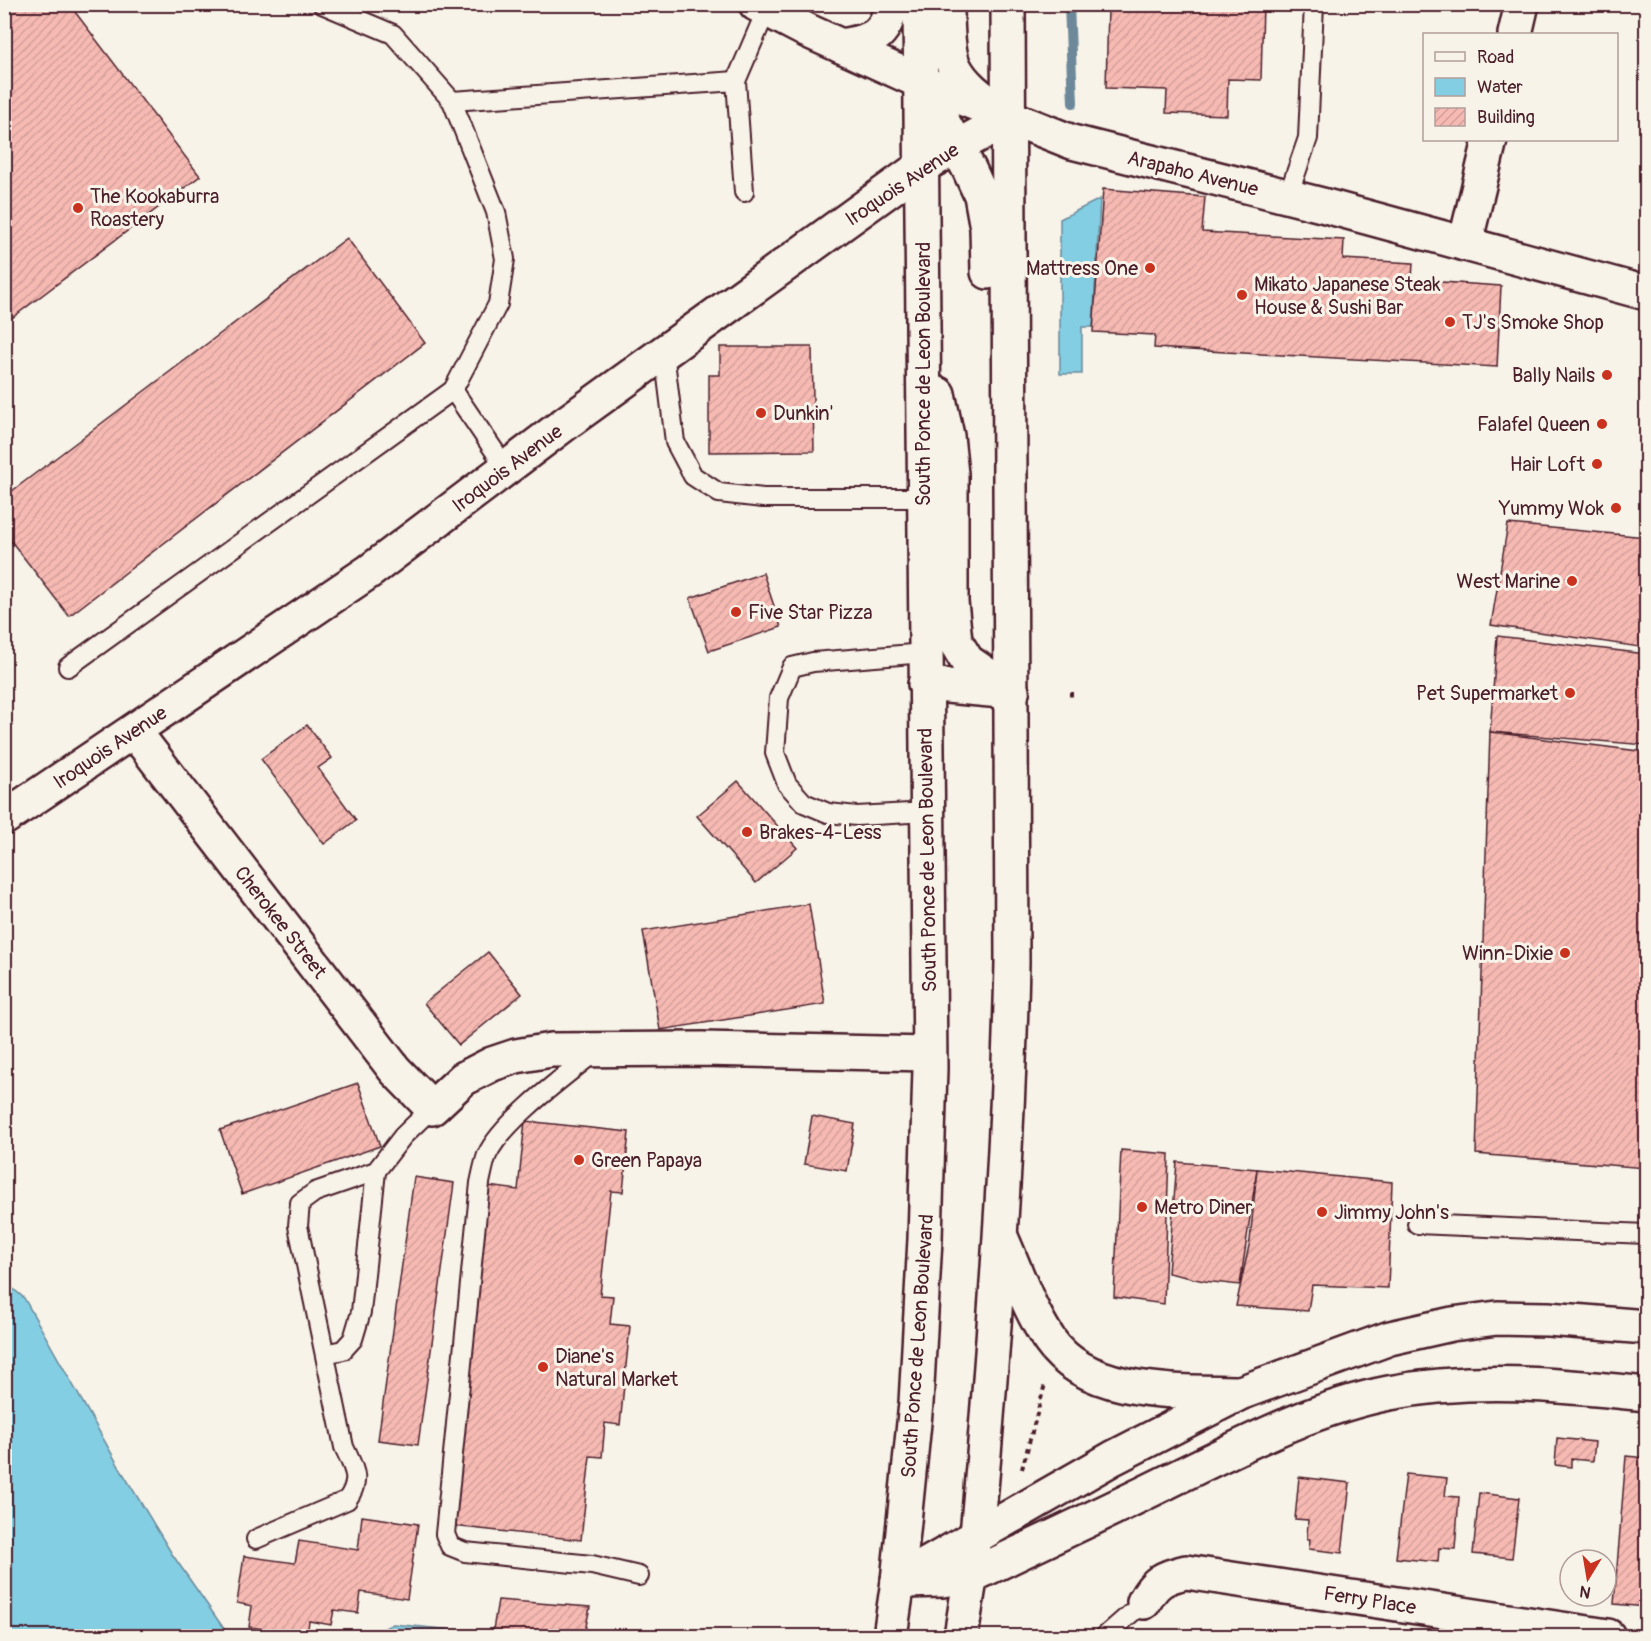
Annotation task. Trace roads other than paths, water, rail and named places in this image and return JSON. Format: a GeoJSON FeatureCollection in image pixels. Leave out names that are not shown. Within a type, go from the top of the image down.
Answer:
{"type":"FeatureCollection","features":[{"type":"Feature","properties":{"kind":"main road"},"geometry":{"type":"LineString","coordinates":[[842,46],[865,42],[878,34],[888,21],[891,4]]}},
{"type":"Feature","properties":{"kind":"main road","name":"South Ponce de Leon Boulevard"},"geometry":{"type":"LineString","coordinates":[[890,1636],[898,1581],[917,1382],[925,1239],[929,1054],[920,4]]}},
{"type":"Feature","properties":{"kind":"main road"},"geometry":{"type":"LineString","coordinates":[[947,4],[947,31],[954,66],[966,83],[1009,118]]}},
{"type":"Feature","properties":{"kind":"main road"},"geometry":{"type":"LineString","coordinates":[[961,1636],[977,1535],[1001,1237],[1009,1086],[1012,963],[1012,692],[1008,4]]}},
{"type":"Feature","properties":{"kind":"main road"},"geometry":{"type":"LineString","coordinates":[[1515,33],[1522,4]]}},
{"type":"Feature","properties":{"kind":"main road","name":"Arapaho Avenue"},"geometry":{"type":"LineString","coordinates":[[761,8],[921,82],[1072,142],[1288,196],[1647,293]]}},
{"type":"Feature","properties":{"kind":"main road"},"geometry":{"type":"LineString","coordinates":[[921,82],[981,195],[987,228],[990,392],[989,561],[1011,630]]}},
{"type":"Feature","properties":{"kind":"main road","name":"Iroquois Avenue"},"geometry":{"type":"LineString","coordinates":[[4,818],[370,571],[664,352],[922,166],[1009,118]]}},
{"type":"Feature","properties":{"kind":"main road"},"geometry":{"type":"LineString","coordinates":[[1466,244],[1490,141]]}},
{"type":"Feature","properties":{"kind":"main road"},"geometry":{"type":"LineString","coordinates":[[923,321],[947,436],[951,474],[951,602],[955,641],[967,662],[1012,692]]}},
{"type":"Feature","properties":{"kind":"main road"},"geometry":{"type":"LineString","coordinates":[[925,668],[1012,692]]}},
{"type":"Feature","properties":{"kind":"main road","name":"Cherokee Street"},"geometry":{"type":"LineString","coordinates":[[134,732],[395,1070],[432,1108]]}},
{"type":"Feature","properties":{"kind":"main road"},"geometry":{"type":"LineString","coordinates":[[432,1108],[463,1079],[516,1056],[551,1050],[929,1054]]}},
{"type":"Feature","properties":{"kind":"main road"},"geometry":{"type":"LineString","coordinates":[[1001,1237],[1036,1316],[1051,1342],[1074,1364],[1113,1383],[1164,1390],[1240,1393]]}},
{"type":"Feature","properties":{"kind":"main road"},"geometry":{"type":"LineString","coordinates":[[898,1581],[1113,1458],[1240,1393],[1390,1338],[1452,1324],[1497,1318],[1647,1326]]}},
{"type":"Feature","properties":{"kind":"main road"},"geometry":{"type":"LineString","coordinates":[[898,1581],[942,1580],[971,1576],[1246,1443],[1316,1413],[1388,1393],[1436,1386],[1492,1382],[1542,1384],[1647,1394]]}},
{"type":"Feature","properties":{"kind":"main road","name":"Ferry Place"},"geometry":{"type":"LineString","coordinates":[[1144,1602],[1151,1587],[1167,1576],[1186,1572],[1508,1629],[1608,1636]]}},
{"type":"Feature","properties":{"kind":"lane"},"geometry":{"type":"LineString","coordinates":[[68,667],[453,390],[498,304],[505,259],[496,212],[452,101],[393,34],[322,4]]}},
{"type":"Feature","properties":{"kind":"lane"},"geometry":{"type":"LineString","coordinates":[[1288,196],[1308,138],[1314,4]]}},
{"type":"Feature","properties":{"kind":"lane"},"geometry":{"type":"LineString","coordinates":[[744,192],[736,81],[761,8]]}},
{"type":"Feature","properties":{"kind":"lane"},"geometry":{"type":"LineString","coordinates":[[452,101],[736,81]]}},
{"type":"Feature","properties":{"kind":"lane"},"geometry":{"type":"LineString","coordinates":[[664,352],[675,442],[693,476],[719,493],[763,498],[924,498]]}},
{"type":"Feature","properties":{"kind":"lane"},"geometry":{"type":"LineString","coordinates":[[453,390],[506,468]]}},
{"type":"Feature","properties":{"kind":"lane"},"geometry":{"type":"LineString","coordinates":[[925,668],[813,662],[792,667],[779,698],[775,753],[787,784],[804,803],[828,813],[857,816],[927,812]]}},
{"type":"Feature","properties":{"kind":"lane"},"geometry":{"type":"LineString","coordinates":[[597,1049],[503,1132],[487,1155],[480,1183],[444,1534],[450,1546],[465,1552],[592,1565],[639,1576]]}},
{"type":"Feature","properties":{"kind":"lane"},"geometry":{"type":"LineString","coordinates":[[325,1354],[343,1350],[353,1339],[361,1312],[376,1171],[403,1136],[432,1108]]}},
{"type":"Feature","properties":{"kind":"lane"},"geometry":{"type":"LineString","coordinates":[[256,1539],[347,1500],[355,1488],[356,1473],[344,1447],[298,1226],[300,1203],[315,1192],[376,1171]]}},
{"type":"Feature","properties":{"kind":"lane"},"geometry":{"type":"LineString","coordinates":[[1417,1224],[1647,1234]]}},
{"type":"Feature","properties":{"kind":"lane"},"geometry":{"type":"LineString","coordinates":[[1105,1636],[1144,1602]]}},
{"type":"Feature","properties":{"kind":"water"},"geometry":{"type":"Polygon","coordinates":[[[1100,199],[1093,327],[1082,327],[1082,374],[1060,374],[1060,219],[1100,199]]]}},
{"type":"Feature","properties":{"kind":"water"},"geometry":{"type":"Polygon","coordinates":[[[4,1281],[24,1298],[121,1470],[172,1554],[229,1636],[5,1636],[4,1281]]]}},
{"type":"Feature","properties":{"kind":"water"},"geometry":{"type":"Polygon","coordinates":[[[393,1624],[452,1630],[452,1636],[368,1636],[393,1624]]]}},
{"type":"Feature","properties":{"kind":"waterway"},"geometry":{"type":"LineString","coordinates":[[1069,4],[1073,103]]}},
{"type":"Feature","properties":{"kind":"place","name":"The Kookaburra Roastery"},"geometry":{"type":"Point","coordinates":[78,208]}},
{"type":"Feature","properties":{"kind":"place","name":"Mattress One"},"geometry":{"type":"Point","coordinates":[1150,268]}},
{"type":"Feature","properties":{"kind":"place","name":"Mikato Japanese Steak House & Sushi Bar"},"geometry":{"type":"Point","coordinates":[1242,295]}},
{"type":"Feature","properties":{"kind":"place","name":"TJ's Smoke Shop"},"geometry":{"type":"Point","coordinates":[1450,322]}},
{"type":"Feature","properties":{"kind":"place","name":"Bally Nails"},"geometry":{"type":"Point","coordinates":[1607,375]}},
{"type":"Feature","properties":{"kind":"place","name":"Dunkin'"},"geometry":{"type":"Point","coordinates":[761,413]}},
{"type":"Feature","properties":{"kind":"place","name":"Falafel Queen"},"geometry":{"type":"Point","coordinates":[1602,424]}},
{"type":"Feature","properties":{"kind":"place","name":"Hair Loft"},"geometry":{"type":"Point","coordinates":[1597,464]}},
{"type":"Feature","properties":{"kind":"place","name":"Yummy Wok"},"geometry":{"type":"Point","coordinates":[1616,508]}},
{"type":"Feature","properties":{"kind":"place","name":"West Marine"},"geometry":{"type":"Point","coordinates":[1572,581]}},
{"type":"Feature","properties":{"kind":"place","name":"Five Star Pizza"},"geometry":{"type":"Point","coordinates":[736,612]}},
{"type":"Feature","properties":{"kind":"place","name":"Pet Supermarket"},"geometry":{"type":"Point","coordinates":[1570,693]}},
{"type":"Feature","properties":{"kind":"place","name":"Brakes-4-Less"},"geometry":{"type":"Point","coordinates":[747,832]}},
{"type":"Feature","properties":{"kind":"place","name":"Winn-Dixie"},"geometry":{"type":"Point","coordinates":[1565,953]}},
{"type":"Feature","properties":{"kind":"place","name":"Green Papaya"},"geometry":{"type":"Point","coordinates":[579,1160]}},
{"type":"Feature","properties":{"kind":"place","name":"Metro Diner"},"geometry":{"type":"Point","coordinates":[1142,1207]}},
{"type":"Feature","properties":{"kind":"place","name":"Jimmy John's"},"geometry":{"type":"Point","coordinates":[1322,1212]}},
{"type":"Feature","properties":{"kind":"place","name":"Diane's Natural Market"},"geometry":{"type":"Point","coordinates":[543,1367]}}]}
